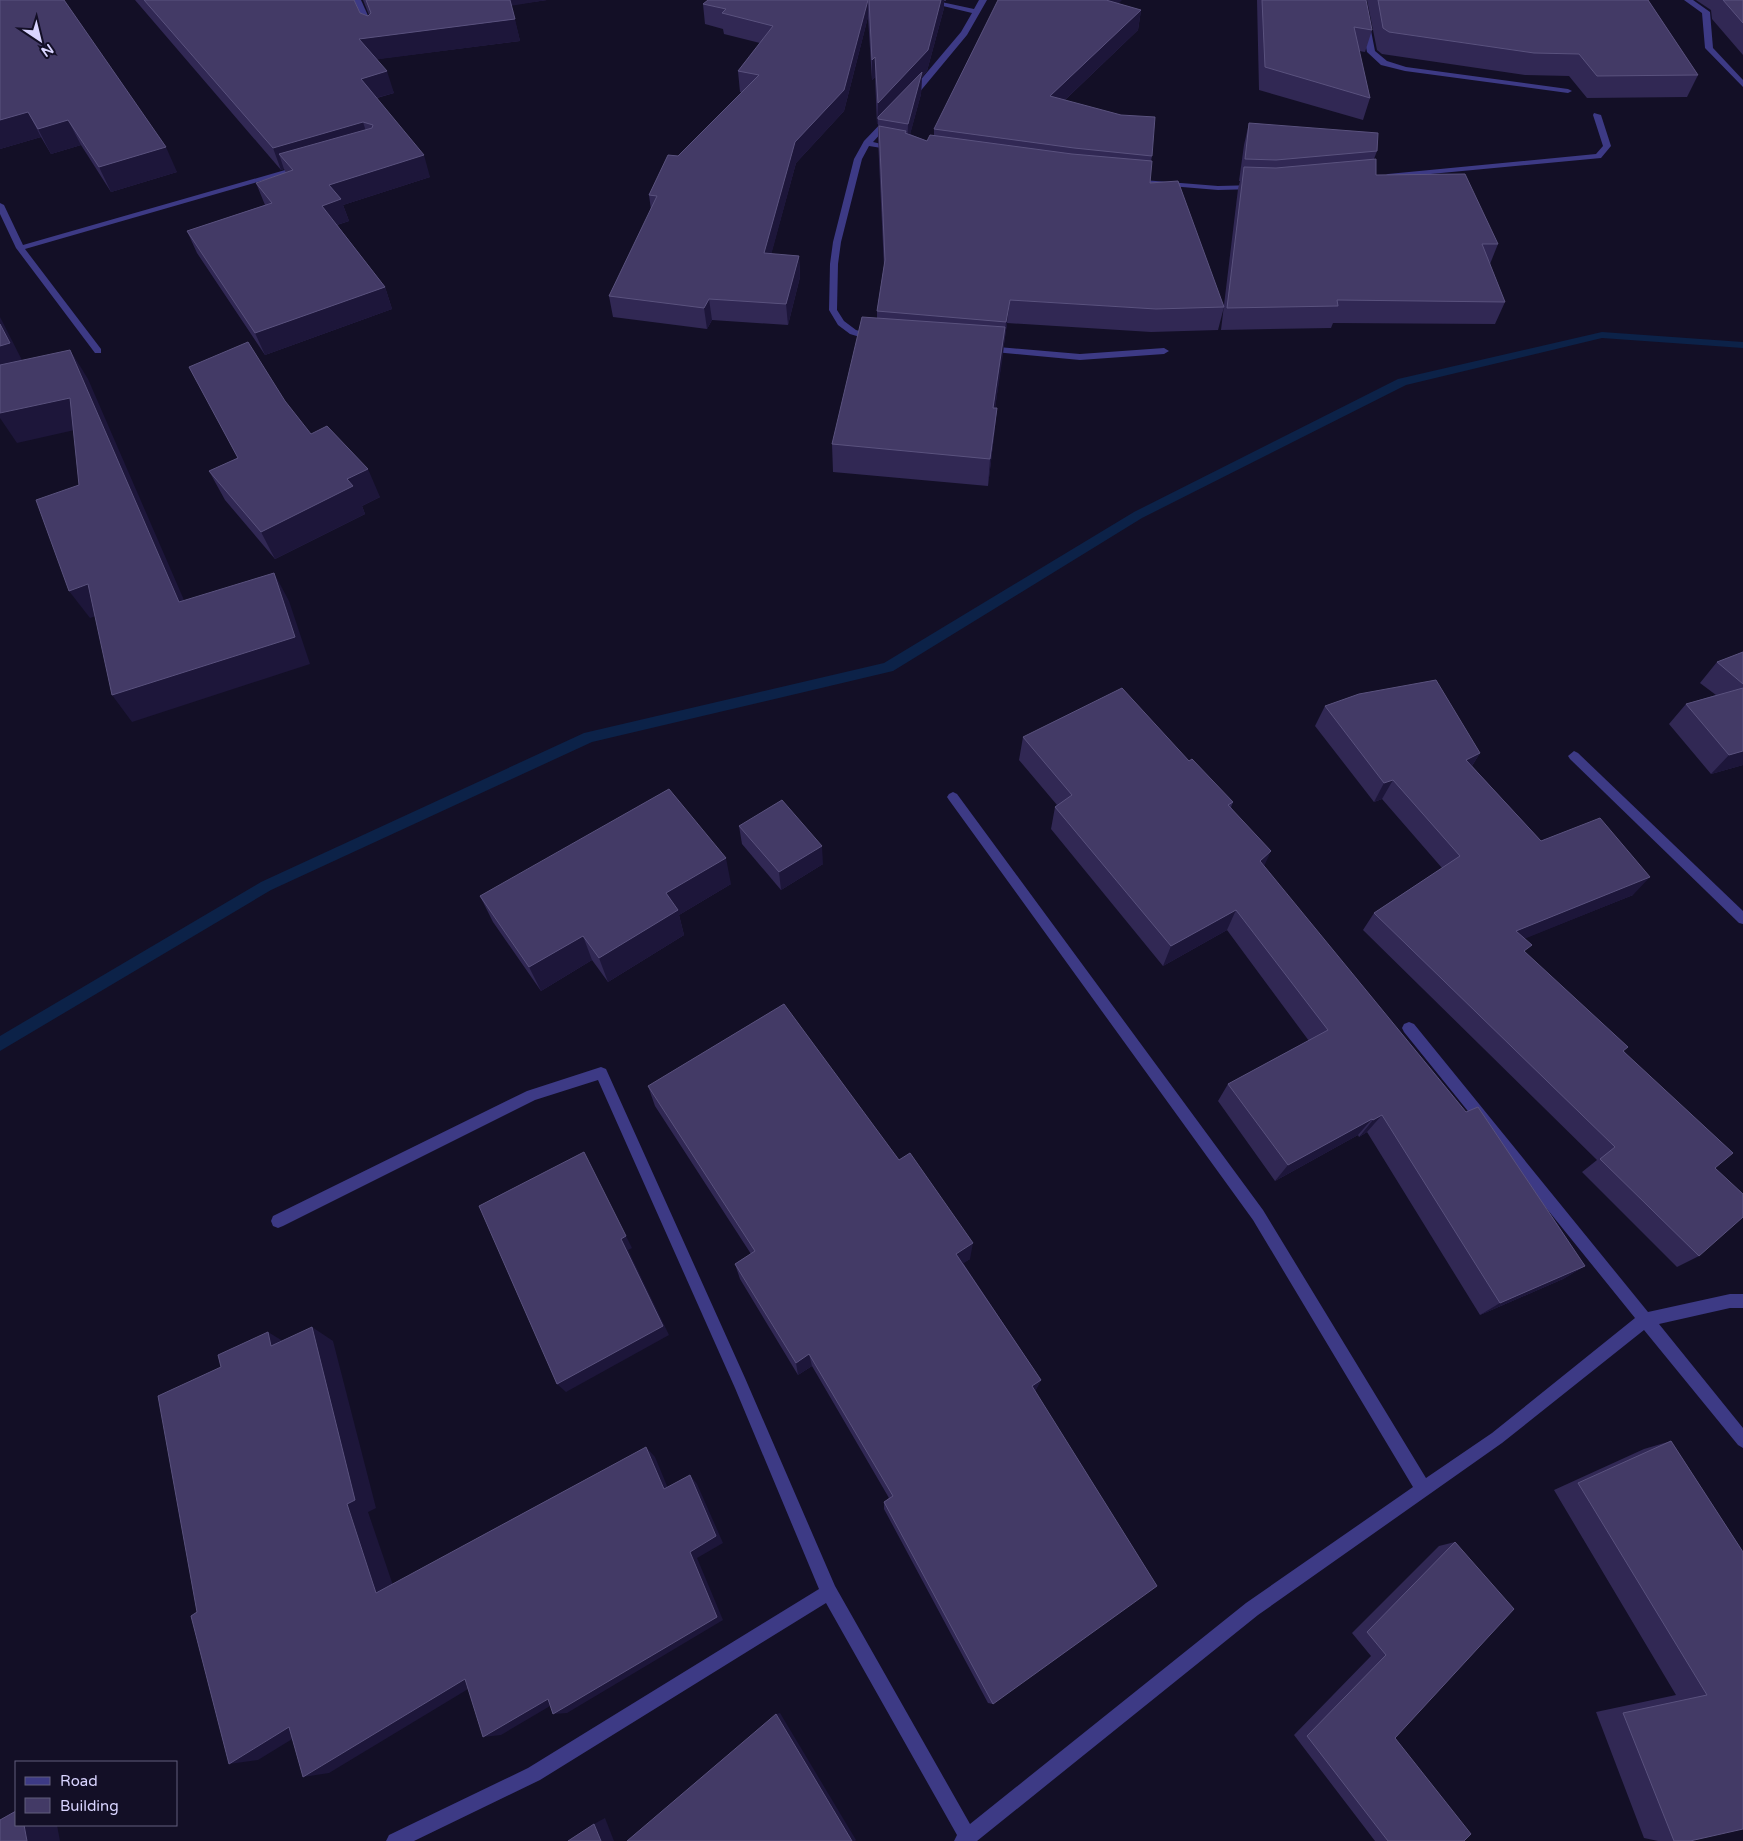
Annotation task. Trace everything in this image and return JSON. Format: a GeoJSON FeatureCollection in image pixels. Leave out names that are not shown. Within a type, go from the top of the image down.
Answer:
{"type":"FeatureCollection","features":[{"type":"Feature","properties":{"kind":"street"},"geometry":{"type":"LineString","coordinates":[[357,0],[372,34]]}},
{"type":"Feature","properties":{"kind":"street"},"geometry":{"type":"LineString","coordinates":[[922,0],[976,12]]}},
{"type":"Feature","properties":{"kind":"street"},"geometry":{"type":"LineString","coordinates":[[905,102],[964,33],[983,0]]}},
{"type":"Feature","properties":{"kind":"street"},"geometry":{"type":"LineString","coordinates":[[1361,0],[1371,52],[1384,62],[1405,69],[1568,92]]}},
{"type":"Feature","properties":{"kind":"street"},"geometry":{"type":"LineString","coordinates":[[1688,0],[1706,12],[1710,48],[1743,85]]}},
{"type":"Feature","properties":{"kind":"street"},"geometry":{"type":"LineString","coordinates":[[885,340],[853,332],[841,323],[834,310],[834,264],[836,242],[858,159],[866,143],[892,116]]}},
{"type":"Feature","properties":{"kind":"street"},"geometry":{"type":"LineString","coordinates":[[1377,177],[1598,156],[1607,146],[1597,116]]}},
{"type":"Feature","properties":{"kind":"street"},"geometry":{"type":"LineString","coordinates":[[866,143],[905,150]]}},
{"type":"Feature","properties":{"kind":"street"},"geometry":{"type":"LineString","coordinates":[[20,248],[307,166]]}},
{"type":"Feature","properties":{"kind":"street"},"geometry":{"type":"LineString","coordinates":[[1124,180],[1218,188],[1261,187]]}},
{"type":"Feature","properties":{"kind":"street"},"geometry":{"type":"LineString","coordinates":[[0,205],[20,248],[98,351]]}},
{"type":"Feature","properties":{"kind":"street"},"geometry":{"type":"LineString","coordinates":[[981,349],[1080,357],[1164,351]]}},
{"type":"Feature","properties":{"kind":"street"},"geometry":{"type":"LineString","coordinates":[[1574,756],[1743,918]]}},
{"type":"Feature","properties":{"kind":"street"},"geometry":{"type":"LineString","coordinates":[[953,797],[1258,1215],[1423,1488]]}},
{"type":"Feature","properties":{"kind":"street"},"geometry":{"type":"LineString","coordinates":[[1409,1028],[1743,1440]]}},
{"type":"Feature","properties":{"kind":"street"},"geometry":{"type":"LineString","coordinates":[[278,1222],[532,1095],[601,1073],[740,1383],[829,1592],[966,1839],[1252,1608],[1497,1438],[1645,1320],[1730,1301],[1743,1301]]}},
{"type":"Feature","properties":{"kind":"street"},"geometry":{"type":"LineString","coordinates":[[395,1841],[534,1774],[829,1592]]}},
{"type":"Feature","properties":{"kind":"building"},"geometry":{"type":"Polygon","coordinates":[[[0,0],[64,0],[166,147],[99,167],[68,120],[38,129],[28,112],[0,120],[0,0]]]}},
{"type":"Feature","properties":{"kind":"building"},"geometry":{"type":"Polygon","coordinates":[[[144,0],[354,0],[360,13],[368,16],[371,13],[366,0],[510,0],[515,19],[359,39],[387,71],[361,79],[424,155],[329,185],[341,199],[322,206],[385,287],[255,333],[187,231],[272,203],[256,183],[293,170],[279,154],[372,128],[373,125],[363,122],[273,148],[144,0]]]}},
{"type":"Feature","properties":{"kind":"building"},"geometry":{"type":"Polygon","coordinates":[[[708,0],[868,0],[844,90],[795,142],[764,253],[799,256],[786,304],[709,299],[704,308],[609,296],[657,196],[649,195],[668,155],[678,156],[759,75],[738,71],[773,26],[722,13],[726,9],[703,4],[708,0]]]}},
{"type":"Feature","properties":{"kind":"building"},"geometry":{"type":"Polygon","coordinates":[[[869,0],[941,0],[928,50],[878,103],[875,57],[872,60],[869,0]]]}},
{"type":"Feature","properties":{"kind":"building"},"geometry":{"type":"Polygon","coordinates":[[[998,0],[1106,0],[1141,10],[1050,96],[1121,115],[1155,117],[1152,156],[1074,148],[934,129],[998,0]]]}},
{"type":"Feature","properties":{"kind":"building"},"geometry":{"type":"Polygon","coordinates":[[[1262,0],[1366,0],[1372,30],[1354,27],[1370,98],[1265,67],[1262,0]]]}},
{"type":"Feature","properties":{"kind":"building"},"geometry":{"type":"Polygon","coordinates":[[[1378,0],[1648,0],[1698,75],[1597,76],[1579,54],[1534,53],[1389,32],[1383,28],[1378,0]]]}},
{"type":"Feature","properties":{"kind":"building"},"geometry":{"type":"Polygon","coordinates":[[[1723,0],[1743,0],[1743,23],[1723,0]]]}},
{"type":"Feature","properties":{"kind":"building"},"geometry":{"type":"Polygon","coordinates":[[[922,72],[908,124],[878,119],[878,117],[922,72]]]}},
{"type":"Feature","properties":{"kind":"building"},"geometry":{"type":"Polygon","coordinates":[[[1249,123],[1378,133],[1377,151],[1276,160],[1245,159],[1249,123]]]}},
{"type":"Feature","properties":{"kind":"building"},"geometry":{"type":"Polygon","coordinates":[[[879,126],[906,131],[905,133],[927,141],[930,135],[1072,154],[1152,161],[1150,183],[1178,181],[1224,307],[1156,309],[1010,300],[1006,322],[877,311],[885,260],[879,126]]]}},
{"type":"Feature","properties":{"kind":"building"},"geometry":{"type":"Polygon","coordinates":[[[1376,159],[1376,175],[1465,174],[1498,244],[1482,244],[1505,302],[1337,300],[1338,306],[1227,308],[1244,167],[1276,168],[1376,159]]]}},
{"type":"Feature","properties":{"kind":"building"},"geometry":{"type":"Polygon","coordinates":[[[862,317],[1005,327],[993,408],[997,408],[990,459],[832,444],[862,317]]]}},
{"type":"Feature","properties":{"kind":"building"},"geometry":{"type":"Polygon","coordinates":[[[0,324],[10,343],[0,346],[0,324]]]}},
{"type":"Feature","properties":{"kind":"building"},"geometry":{"type":"Polygon","coordinates":[[[248,342],[285,401],[311,434],[327,426],[368,469],[347,479],[353,486],[261,532],[209,471],[238,458],[189,367],[248,342]]]}},
{"type":"Feature","properties":{"kind":"building"},"geometry":{"type":"Polygon","coordinates":[[[70,350],[179,602],[274,573],[295,637],[112,695],[88,584],[69,591],[36,500],[79,485],[70,398],[0,413],[0,365],[70,350]]]}},
{"type":"Feature","properties":{"kind":"building"},"geometry":{"type":"Polygon","coordinates":[[[1743,652],[1743,684],[1717,662],[1743,652]]]}},
{"type":"Feature","properties":{"kind":"building"},"geometry":{"type":"Polygon","coordinates":[[[1436,680],[1480,753],[1466,760],[1541,841],[1600,818],[1650,877],[1516,931],[1532,945],[1524,951],[1628,1047],[1623,1051],[1733,1153],[1715,1168],[1743,1194],[1743,1217],[1699,1256],[1600,1159],[1615,1147],[1374,913],[1460,856],[1393,780],[1384,783],[1325,706],[1359,694],[1436,680]]]}},
{"type":"Feature","properties":{"kind":"building"},"geometry":{"type":"Polygon","coordinates":[[[1122,688],[1189,761],[1192,759],[1233,802],[1228,805],[1271,851],[1260,861],[1466,1112],[1478,1107],[1585,1266],[1500,1303],[1382,1115],[1288,1165],[1228,1084],[1328,1030],[1236,910],[1171,946],[1055,807],[1072,795],[1023,737],[1122,688]]]}},
{"type":"Feature","properties":{"kind":"building"},"geometry":{"type":"Polygon","coordinates":[[[1743,688],[1743,751],[1729,755],[1686,704],[1743,688]]]}},
{"type":"Feature","properties":{"kind":"building"},"geometry":{"type":"Polygon","coordinates":[[[669,789],[726,858],[666,893],[678,910],[599,958],[583,936],[529,967],[480,896],[669,789]]]}},
{"type":"Feature","properties":{"kind":"building"},"geometry":{"type":"Polygon","coordinates":[[[782,800],[822,846],[779,872],[739,826],[782,800]]]}},
{"type":"Feature","properties":{"kind":"building"},"geometry":{"type":"Polygon","coordinates":[[[784,1004],[899,1160],[910,1153],[973,1243],[956,1254],[1041,1380],[1032,1386],[1157,1586],[993,1704],[884,1502],[893,1496],[809,1354],[796,1363],[735,1264],[755,1251],[648,1086],[784,1004]]]}},
{"type":"Feature","properties":{"kind":"building"},"geometry":{"type":"Polygon","coordinates":[[[584,1152],[626,1236],[621,1239],[663,1326],[557,1384],[479,1206],[584,1152]]]}},
{"type":"Feature","properties":{"kind":"building"},"geometry":{"type":"Polygon","coordinates":[[[312,1327],[355,1500],[347,1504],[376,1593],[646,1447],[664,1489],[690,1475],[716,1536],[690,1552],[717,1617],[553,1714],[548,1699],[483,1737],[465,1679],[303,1777],[289,1727],[229,1764],[191,1616],[197,1612],[158,1396],[221,1367],[218,1355],[268,1332],[271,1346],[312,1327]]]}},
{"type":"Feature","properties":{"kind":"building"},"geometry":{"type":"Polygon","coordinates":[[[1671,1441],[1743,1552],[1743,1829],[1690,1841],[1674,1841],[1623,1713],[1707,1695],[1578,1483],[1671,1441]]]}},
{"type":"Feature","properties":{"kind":"building"},"geometry":{"type":"Polygon","coordinates":[[[1455,1542],[1514,1609],[1395,1738],[1471,1834],[1464,1841],[1388,1841],[1307,1736],[1386,1655],[1367,1632],[1455,1542]]]}},
{"type":"Feature","properties":{"kind":"building"},"geometry":{"type":"Polygon","coordinates":[[[776,1714],[852,1841],[627,1841],[776,1714]]]}},
{"type":"Feature","properties":{"kind":"building"},"geometry":{"type":"Polygon","coordinates":[[[15,1812],[15,1826],[24,1826],[27,1841],[0,1841],[0,1820],[15,1812]]]}},
{"type":"Feature","properties":{"kind":"building"},"geometry":{"type":"Polygon","coordinates":[[[594,1824],[601,1841],[568,1841],[594,1824]]]}},
{"type":"Feature","properties":{"kind":"waterway"},"geometry":{"type":"LineString","coordinates":[[0,1044],[266,886],[589,737],[888,667],[1138,515],[1402,382],[1602,335],[1743,345]]}}]}
